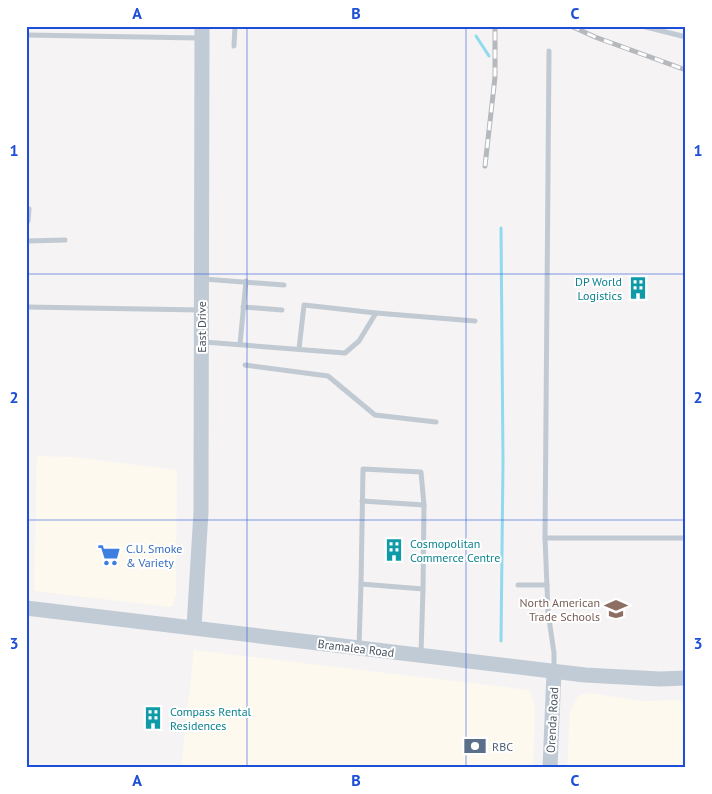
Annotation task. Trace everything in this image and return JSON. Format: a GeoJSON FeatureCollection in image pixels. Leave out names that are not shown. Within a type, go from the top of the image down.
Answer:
{"type":"FeatureCollection","features":[{"type":"Feature","properties":{"kind":"street","name":"East Drive"},"geometry":{"type":"LineString","coordinates":[[194,628],[200,512],[202,32]]}},
{"type":"Feature","properties":{"kind":"street","name":"Bramalea Road"},"geometry":{"type":"LineString","coordinates":[[26,608],[554,672],[669,680],[686,678]]}},
{"type":"Feature","properties":{"kind":"street","name":"Orenda Road"},"geometry":{"type":"LineString","coordinates":[[550,768],[554,672]]}},
{"type":"Feature","properties":{"kind":"lane"},"geometry":{"type":"LineString","coordinates":[[234,46],[235,26]]}},
{"type":"Feature","properties":{"kind":"lane"},"geometry":{"type":"LineString","coordinates":[[642,26],[686,37]]}},
{"type":"Feature","properties":{"kind":"lane"},"geometry":{"type":"LineString","coordinates":[[26,35],[202,32]]}},
{"type":"Feature","properties":{"kind":"lane"},"geometry":{"type":"LineString","coordinates":[[549,51],[545,538],[548,612],[554,653],[554,672]]}},
{"type":"Feature","properties":{"kind":"lane"},"geometry":{"type":"LineString","coordinates":[[26,223],[29,209]]}},
{"type":"Feature","properties":{"kind":"lane"},"geometry":{"type":"LineString","coordinates":[[26,240],[65,240]]}},
{"type":"Feature","properties":{"kind":"lane"},"geometry":{"type":"LineString","coordinates":[[201,279],[284,285]]}},
{"type":"Feature","properties":{"kind":"lane"},"geometry":{"type":"LineString","coordinates":[[240,344],[246,281]]}},
{"type":"Feature","properties":{"kind":"lane"},"geometry":{"type":"LineString","coordinates":[[299,349],[304,304],[475,321]]}},
{"type":"Feature","properties":{"kind":"lane"},"geometry":{"type":"LineString","coordinates":[[244,306],[282,310]]}},
{"type":"Feature","properties":{"kind":"lane"},"geometry":{"type":"LineString","coordinates":[[26,307],[201,310]]}},
{"type":"Feature","properties":{"kind":"lane"},"geometry":{"type":"LineString","coordinates":[[201,342],[346,353],[359,341],[376,312]]}},
{"type":"Feature","properties":{"kind":"lane"},"geometry":{"type":"LineString","coordinates":[[245,365],[328,376],[375,415],[436,422]]}},
{"type":"Feature","properties":{"kind":"lane"},"geometry":{"type":"LineString","coordinates":[[359,648],[363,469],[421,472],[424,505],[421,656]]}},
{"type":"Feature","properties":{"kind":"lane"},"geometry":{"type":"LineString","coordinates":[[362,501],[424,505]]}},
{"type":"Feature","properties":{"kind":"lane"},"geometry":{"type":"LineString","coordinates":[[545,538],[686,538]]}},
{"type":"Feature","properties":{"kind":"lane"},"geometry":{"type":"LineString","coordinates":[[361,584],[423,589]]}},
{"type":"Feature","properties":{"kind":"lane"},"geometry":{"type":"LineString","coordinates":[[518,585],[547,585]]}},
{"type":"Feature","properties":{"kind":"shaded area"},"geometry":{"type":"Polygon","coordinates":[[[37,456],[73,457],[177,470],[176,594],[173,606],[34,591],[37,456]]]}},
{"type":"Feature","properties":{"kind":"shaded area"},"geometry":{"type":"Polygon","coordinates":[[[194,650],[530,690],[535,708],[533,768],[181,768],[194,650]]]}},
{"type":"Feature","properties":{"kind":"shaded area"},"geometry":{"type":"Polygon","coordinates":[[[590,693],[643,701],[680,700],[683,704],[682,768],[567,768],[570,712],[577,698],[590,693]]]}},
{"type":"Feature","properties":{"kind":"waterway"},"geometry":{"type":"LineString","coordinates":[[476,36],[489,56]]}},
{"type":"Feature","properties":{"kind":"waterway"},"geometry":{"type":"LineString","coordinates":[[501,228],[503,461],[501,641]]}},
{"type":"Feature","properties":{"kind":"railway"},"geometry":{"type":"LineString","coordinates":[[485,166],[495,77],[495,26]]}},
{"type":"Feature","properties":{"kind":"railway"},"geometry":{"type":"LineString","coordinates":[[571,26],[595,37],[686,70]]}},
{"type":"Feature","properties":{"kind":"place","name":"DP World Logistics"},"geometry":{"type":"Point","coordinates":[638,288]}},
{"type":"Feature","properties":{"kind":"place","name":"Cosmopolitan Commerce Centre"},"geometry":{"type":"Point","coordinates":[394,550]}},
{"type":"Feature","properties":{"kind":"place","name":"C.U. Smoke & Variety"},"geometry":{"type":"Point","coordinates":[109,555]}},
{"type":"Feature","properties":{"kind":"place","name":"North American Trade Schools"},"geometry":{"type":"Point","coordinates":[616,609]}},
{"type":"Feature","properties":{"kind":"place","name":"Compass Rental Residences"},"geometry":{"type":"Point","coordinates":[153,718]}},
{"type":"Feature","properties":{"kind":"place","name":"RBC"},"geometry":{"type":"Point","coordinates":[475,746]}}]}
